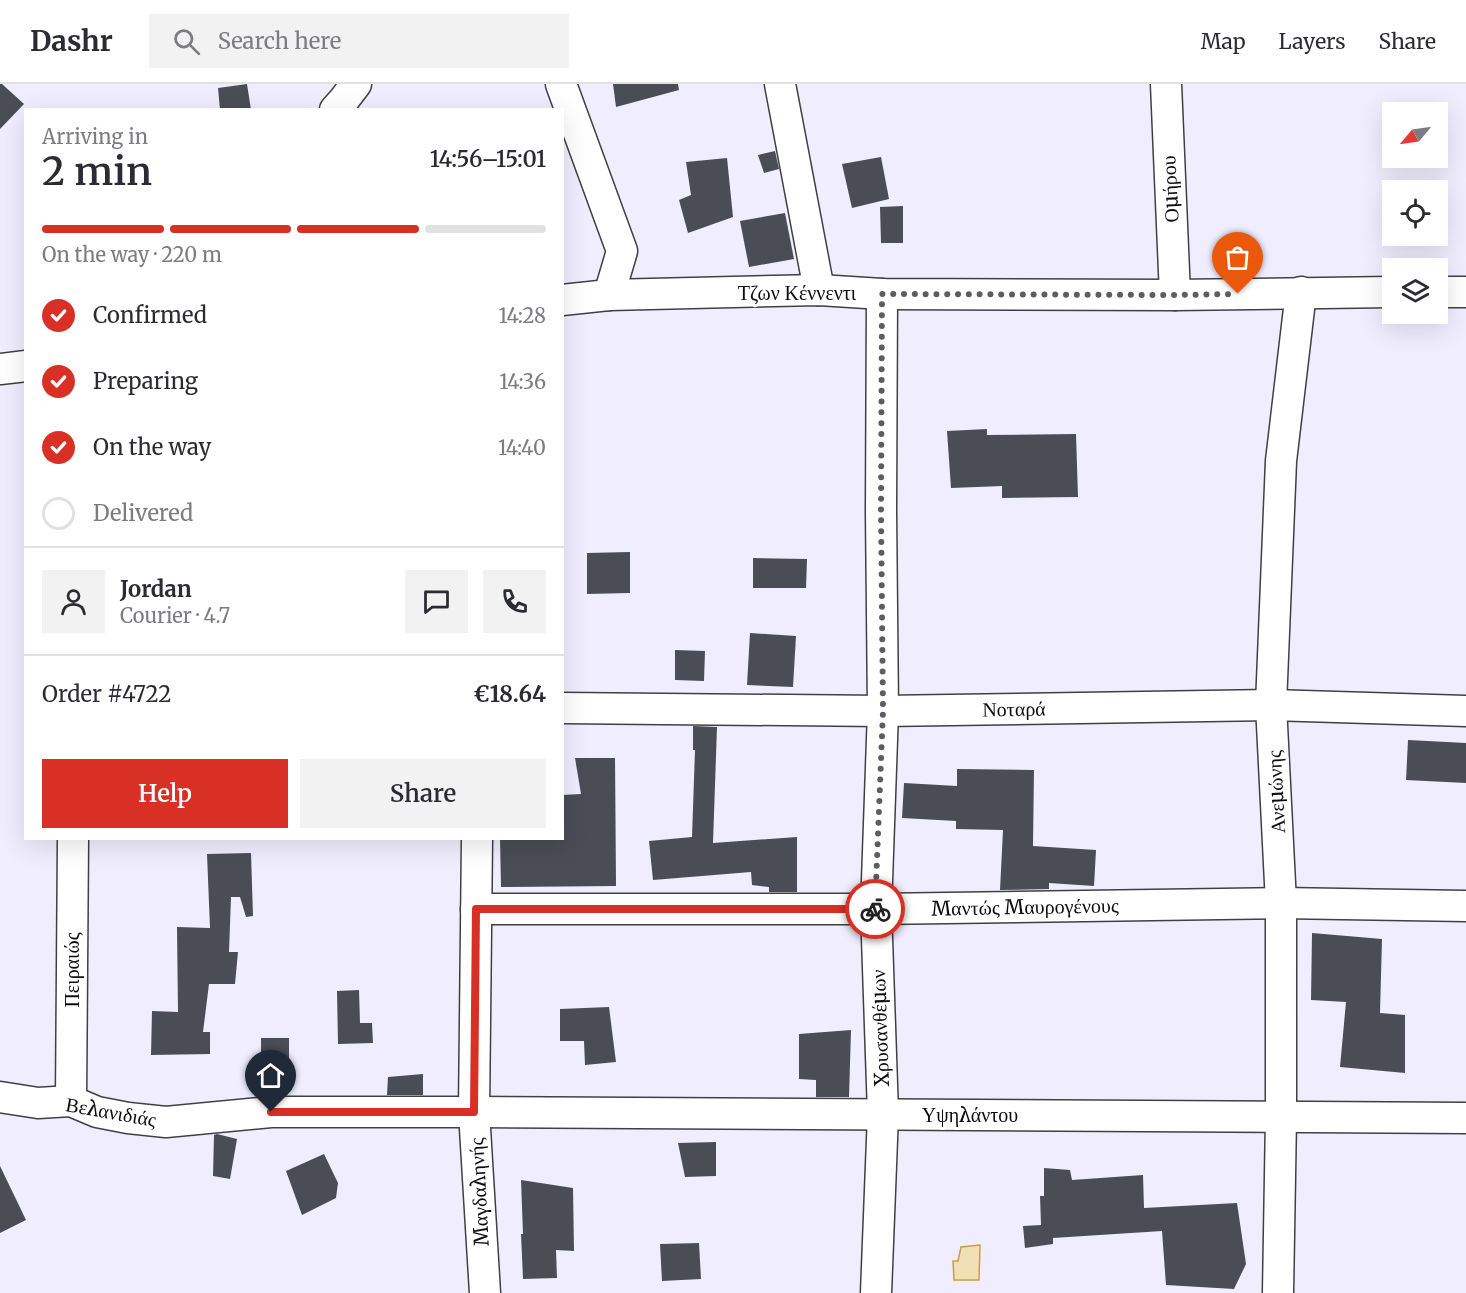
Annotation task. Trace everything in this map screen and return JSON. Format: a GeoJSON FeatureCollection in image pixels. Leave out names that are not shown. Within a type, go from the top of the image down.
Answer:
{"type":"FeatureCollection","features":[{"type":"Feature","properties":{"kind":"street"},"geometry":{"type":"LineString","coordinates":[[337,108],[356,84]]}},
{"type":"Feature","properties":{"kind":"street"},"geometry":{"type":"LineString","coordinates":[[561,84],[622,251],[609,295]]}},
{"type":"Feature","properties":{"kind":"street"},"geometry":{"type":"LineString","coordinates":[[780,84],[819,290]]}},
{"type":"Feature","properties":{"kind":"street","name":"Ομήρου"},"geometry":{"type":"LineString","coordinates":[[1166,84],[1175,295]]}},
{"type":"Feature","properties":{"kind":"street","name":"Τζων Κέννεντι"},"geometry":{"type":"LineString","coordinates":[[564,300],[609,295],[819,290],[882,294],[1175,295],[1382,292]]}},
{"type":"Feature","properties":{"kind":"street","name":"Ανεμώνης"},"geometry":{"type":"LineString","coordinates":[[1278,1293],[1281,903],[1271,705],[1281,461],[1301,292]]}},
{"type":"Feature","properties":{"kind":"street"},"geometry":{"type":"LineString","coordinates":[[1448,292],[1466,292]]}},
{"type":"Feature","properties":{"kind":"street","name":"Χρυσανθέμων"},"geometry":{"type":"LineString","coordinates":[[876,1293],[883,1114],[876,909],[883,711],[882,294]]}},
{"type":"Feature","properties":{"kind":"street"},"geometry":{"type":"LineString","coordinates":[[0,369],[24,366]]}},
{"type":"Feature","properties":{"kind":"street","name":"Νοταρά"},"geometry":{"type":"LineString","coordinates":[[564,708],[883,711],[1271,705],[1466,711]]}},
{"type":"Feature","properties":{"kind":"street","name":"Πειραιώς"},"geometry":{"type":"LineString","coordinates":[[71,1101],[73,840]]}},
{"type":"Feature","properties":{"kind":"street","name":"Μαγδαληνής"},"geometry":{"type":"LineString","coordinates":[[477,840],[474,1112],[485,1293]]}},
{"type":"Feature","properties":{"kind":"street","name":"Μαντώς Μαυρογένους"},"geometry":{"type":"LineString","coordinates":[[476,909],[876,909],[1281,903],[1466,906]]}},
{"type":"Feature","properties":{"kind":"street","name":"Βελανιδιάς"},"geometry":{"type":"LineString","coordinates":[[0,1098],[38,1103],[71,1101],[97,1112],[166,1122],[271,1112],[474,1112]]}},
{"type":"Feature","properties":{"kind":"street","name":"Υψηλάντου"},"geometry":{"type":"LineString","coordinates":[[474,1112],[1466,1118]]}},
{"type":"Feature","properties":{"kind":"shaded area"},"geometry":{"type":"Polygon","coordinates":[[[980,1245],[979,1280],[954,1280],[953,1261],[958,1261],[961,1247],[980,1245]]]}},
{"type":"Feature","properties":{"kind":"building"},"geometry":{"type":"Polygon","coordinates":[[[0,84],[24,104],[0,129],[0,84]]]}},
{"type":"Feature","properties":{"kind":"building"},"geometry":{"type":"Polygon","coordinates":[[[247,84],[251,108],[220,108],[218,88],[247,84]]]}},
{"type":"Feature","properties":{"kind":"building"},"geometry":{"type":"Polygon","coordinates":[[[613,84],[678,84],[679,90],[616,107],[613,84]]]}},
{"type":"Feature","properties":{"kind":"building"},"geometry":{"type":"Polygon","coordinates":[[[775,151],[779,169],[764,173],[758,155],[775,151]]]}},
{"type":"Feature","properties":{"kind":"building"},"geometry":{"type":"Polygon","coordinates":[[[881,157],[889,199],[852,208],[842,164],[881,157]]]}},
{"type":"Feature","properties":{"kind":"building"},"geometry":{"type":"Polygon","coordinates":[[[727,158],[733,217],[688,233],[679,200],[691,195],[686,162],[727,158]]]}},
{"type":"Feature","properties":{"kind":"building"},"geometry":{"type":"Polygon","coordinates":[[[903,206],[903,243],[881,243],[880,207],[903,206]]]}},
{"type":"Feature","properties":{"kind":"building"},"geometry":{"type":"Polygon","coordinates":[[[785,213],[794,259],[749,267],[740,221],[785,213]]]}},
{"type":"Feature","properties":{"kind":"building"},"geometry":{"type":"Polygon","coordinates":[[[987,429],[987,435],[1076,434],[1078,497],[1002,498],[1002,486],[951,488],[947,431],[987,429]]]}},
{"type":"Feature","properties":{"kind":"building"},"geometry":{"type":"Polygon","coordinates":[[[630,552],[630,593],[587,594],[587,553],[630,552]]]}},
{"type":"Feature","properties":{"kind":"building"},"geometry":{"type":"Polygon","coordinates":[[[753,558],[807,559],[806,588],[753,588],[753,558]]]}},
{"type":"Feature","properties":{"kind":"building"},"geometry":{"type":"Polygon","coordinates":[[[750,633],[796,636],[793,687],[747,685],[750,633]]]}},
{"type":"Feature","properties":{"kind":"building"},"geometry":{"type":"Polygon","coordinates":[[[675,650],[705,651],[704,681],[675,680],[675,650]]]}},
{"type":"Feature","properties":{"kind":"building"},"geometry":{"type":"Polygon","coordinates":[[[693,726],[717,727],[713,843],[797,837],[797,892],[769,892],[769,887],[752,885],[751,872],[653,880],[649,841],[692,837],[695,750],[693,750],[693,726]]]}},
{"type":"Feature","properties":{"kind":"building"},"geometry":{"type":"Polygon","coordinates":[[[1408,740],[1466,743],[1466,783],[1406,780],[1408,740]]]}},
{"type":"Feature","properties":{"kind":"building"},"geometry":{"type":"Polygon","coordinates":[[[575,758],[615,758],[616,886],[501,887],[500,840],[564,840],[564,795],[581,794],[575,758]]]}},
{"type":"Feature","properties":{"kind":"building"},"geometry":{"type":"Polygon","coordinates":[[[957,769],[1034,770],[1033,846],[1096,850],[1094,886],[1049,883],[1049,889],[1000,890],[1003,830],[956,829],[956,821],[902,818],[904,783],[957,786],[957,769]]]}},
{"type":"Feature","properties":{"kind":"building"},"geometry":{"type":"Polygon","coordinates":[[[251,853],[253,916],[246,917],[240,897],[231,897],[229,952],[238,952],[235,984],[209,984],[203,1032],[210,1032],[210,1054],[151,1055],[152,1011],[178,1012],[177,927],[210,928],[207,854],[251,853]]]}},
{"type":"Feature","properties":{"kind":"building"},"geometry":{"type":"Polygon","coordinates":[[[1312,933],[1382,939],[1380,1013],[1405,1015],[1405,1073],[1340,1067],[1346,1002],[1311,1000],[1312,933]]]}},
{"type":"Feature","properties":{"kind":"building"},"geometry":{"type":"Polygon","coordinates":[[[359,990],[360,1023],[372,1023],[373,1043],[338,1044],[337,991],[359,990]]]}},
{"type":"Feature","properties":{"kind":"building"},"geometry":{"type":"Polygon","coordinates":[[[609,1007],[616,1062],[585,1065],[584,1041],[560,1041],[560,1009],[609,1007]]]}},
{"type":"Feature","properties":{"kind":"building"},"geometry":{"type":"Polygon","coordinates":[[[851,1030],[849,1097],[816,1097],[816,1080],[799,1079],[799,1034],[851,1030]]]}},
{"type":"Feature","properties":{"kind":"building"},"geometry":{"type":"Polygon","coordinates":[[[261,1038],[289,1038],[289,1070],[261,1071],[261,1038]]]}},
{"type":"Feature","properties":{"kind":"building"},"geometry":{"type":"Polygon","coordinates":[[[423,1074],[423,1095],[387,1095],[388,1077],[423,1074]]]}},
{"type":"Feature","properties":{"kind":"building"},"geometry":{"type":"Polygon","coordinates":[[[214,1135],[237,1139],[230,1179],[213,1176],[214,1135]]]}},
{"type":"Feature","properties":{"kind":"building"},"geometry":{"type":"Polygon","coordinates":[[[716,1142],[716,1176],[685,1177],[678,1143],[716,1142]]]}},
{"type":"Feature","properties":{"kind":"building"},"geometry":{"type":"Polygon","coordinates":[[[324,1154],[338,1183],[336,1198],[302,1215],[286,1171],[324,1154]]]}},
{"type":"Feature","properties":{"kind":"building"},"geometry":{"type":"Polygon","coordinates":[[[0,1166],[26,1220],[0,1233],[0,1166]]]}},
{"type":"Feature","properties":{"kind":"building"},"geometry":{"type":"Polygon","coordinates":[[[1044,1168],[1070,1170],[1072,1180],[1143,1175],[1144,1208],[1237,1203],[1246,1264],[1234,1289],[1166,1285],[1162,1231],[1053,1238],[1053,1244],[1025,1248],[1023,1226],[1041,1225],[1040,1196],[1044,1196],[1044,1168]]]}},
{"type":"Feature","properties":{"kind":"building"},"geometry":{"type":"Polygon","coordinates":[[[521,1180],[573,1188],[574,1251],[556,1250],[557,1278],[523,1279],[521,1180]]]}},
{"type":"Feature","properties":{"kind":"building"},"geometry":{"type":"Polygon","coordinates":[[[699,1243],[701,1279],[662,1281],[660,1244],[699,1243]]]}},
{"type":"Feature","properties":{"kind":"way so far"},"geometry":{"type":"LineString","coordinates":[[875,909],[883,711],[882,294],[1238,294]]}},
{"type":"Feature","properties":{"kind":"route"},"geometry":{"type":"LineString","coordinates":[[271,1112],[474,1112],[476,909],[875,909]]}}]}
